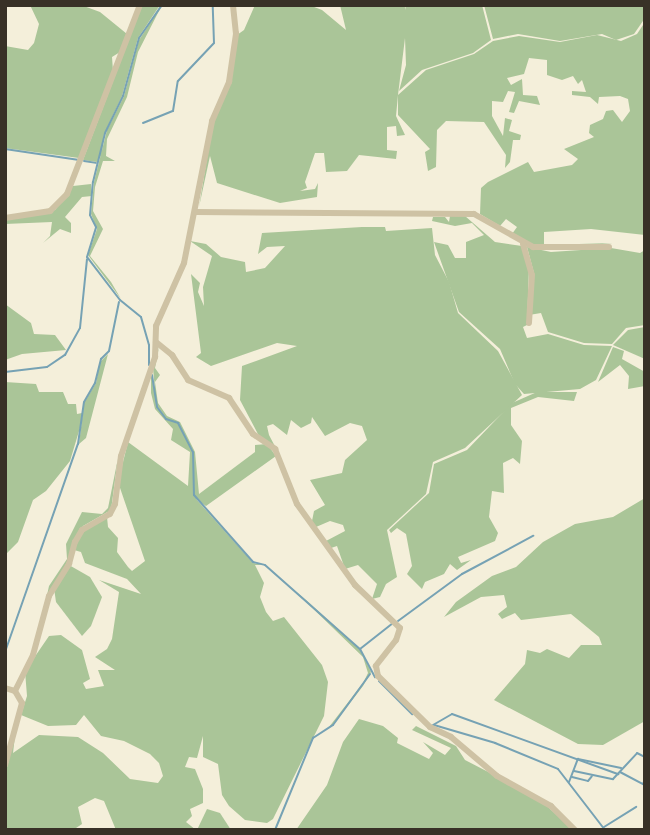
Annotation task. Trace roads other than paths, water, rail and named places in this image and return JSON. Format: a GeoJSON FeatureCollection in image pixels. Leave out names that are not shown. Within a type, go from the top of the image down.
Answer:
{"type":"FeatureCollection","features":[{"type":"Feature","properties":{"kind":"street"},"geometry":{"type":"LineString","coordinates":[[5,218],[50,211],[67,194],[140,5]]}},
{"type":"Feature","properties":{"kind":"street"},"geometry":{"type":"LineString","coordinates":[[5,765],[12,729],[21,711],[15,691],[33,655],[49,596],[69,564],[75,542],[89,524],[113,511],[119,465],[156,342],[156,326],[181,273],[196,212],[212,121],[230,74],[236,34],[233,5]]}},
{"type":"Feature","properties":{"kind":"street"},"geometry":{"type":"LineString","coordinates":[[196,212],[474,214],[523,244],[548,250],[609,247]]}},
{"type":"Feature","properties":{"kind":"street"},"geometry":{"type":"LineString","coordinates":[[523,244],[532,275],[528,323]]}},
{"type":"Feature","properties":{"kind":"street"},"geometry":{"type":"LineString","coordinates":[[156,342],[172,355],[188,380],[229,398],[253,434],[275,449],[297,504],[355,585],[400,628],[396,640],[376,666],[378,676],[430,727],[451,737],[497,776],[551,806],[575,830]]}},
{"type":"Feature","properties":{"kind":"street"},"geometry":{"type":"LineString","coordinates":[[5,688],[15,691]]}},
{"type":"Feature","properties":{"kind":"waterway"},"geometry":{"type":"LineString","coordinates":[[149,365],[149,345],[141,317],[120,300],[87,257],[96,227],[90,215],[93,182],[105,133],[123,96],[139,38],[162,5]]}},
{"type":"Feature","properties":{"kind":"waterway"},"geometry":{"type":"LineString","coordinates":[[143,123],[173,111],[178,81],[214,43],[213,5]]}},
{"type":"Feature","properties":{"kind":"waterway"},"geometry":{"type":"LineString","coordinates":[[5,149],[79,160]]}},
{"type":"Feature","properties":{"kind":"waterway"},"geometry":{"type":"LineString","coordinates":[[84,161],[96,163]]}},
{"type":"Feature","properties":{"kind":"waterway"},"geometry":{"type":"LineString","coordinates":[[5,372],[47,367],[65,355],[80,328],[87,259]]}},
{"type":"Feature","properties":{"kind":"waterway"},"geometry":{"type":"LineString","coordinates":[[5,652],[78,444],[84,402],[95,383],[101,359],[109,351],[119,302]]}},
{"type":"Feature","properties":{"kind":"waterway"},"geometry":{"type":"LineString","coordinates":[[152,375],[157,407],[166,419],[178,423],[193,452],[194,495],[253,562],[265,565],[360,649],[375,677]]}},
{"type":"Feature","properties":{"kind":"waterway"},"geometry":{"type":"LineString","coordinates":[[398,621],[462,574],[533,536]]}},
{"type":"Feature","properties":{"kind":"waterway"},"geometry":{"type":"LineString","coordinates":[[360,649],[393,623]]}},
{"type":"Feature","properties":{"kind":"waterway"},"geometry":{"type":"LineString","coordinates":[[275,830],[313,738],[333,725],[370,674]]}},
{"type":"Feature","properties":{"kind":"waterway"},"geometry":{"type":"LineString","coordinates":[[379,681],[412,714]]}},
{"type":"Feature","properties":{"kind":"waterway"},"geometry":{"type":"LineString","coordinates":[[433,725],[452,714],[618,774]]}},
{"type":"Feature","properties":{"kind":"waterway"},"geometry":{"type":"LineString","coordinates":[[434,725],[495,743],[558,769],[605,830]]}},
{"type":"Feature","properties":{"kind":"waterway"},"geometry":{"type":"LineString","coordinates":[[574,771],[613,779],[637,753],[645,757]]}},
{"type":"Feature","properties":{"kind":"waterway"},"geometry":{"type":"LineString","coordinates":[[569,782],[578,759],[621,768]]}},
{"type":"Feature","properties":{"kind":"waterway"},"geometry":{"type":"LineString","coordinates":[[620,772],[643,784],[645,779]]}},
{"type":"Feature","properties":{"kind":"waterway"},"geometry":{"type":"LineString","coordinates":[[572,777],[588,781],[592,776]]}},
{"type":"Feature","properties":{"kind":"waterway"},"geometry":{"type":"LineString","coordinates":[[604,827],[636,807]]}}]}
